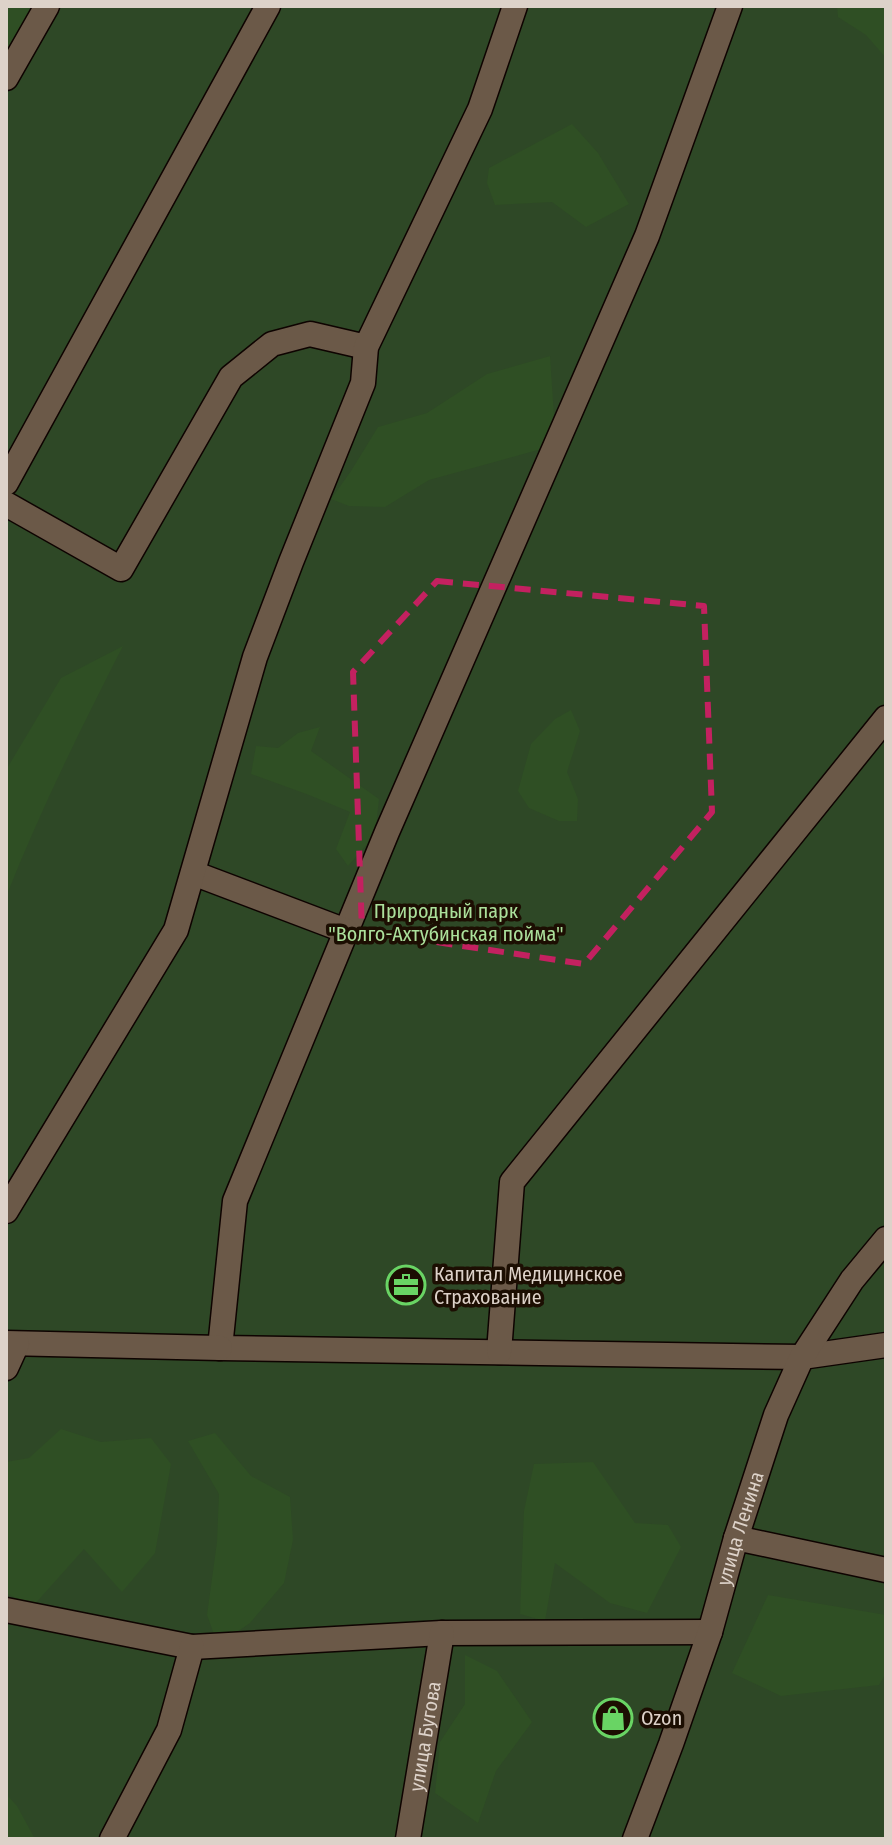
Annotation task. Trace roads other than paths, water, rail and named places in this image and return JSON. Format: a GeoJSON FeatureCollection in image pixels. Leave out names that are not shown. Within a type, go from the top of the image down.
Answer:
{"type":"FeatureCollection","features":[{"type":"Feature","properties":{"kind":"street"},"geometry":{"type":"LineString","coordinates":[[6,78],[47,6]]}},
{"type":"Feature","properties":{"kind":"street"},"geometry":{"type":"LineString","coordinates":[[6,483],[268,6]]}},
{"type":"Feature","properties":{"kind":"street"},"geometry":{"type":"LineString","coordinates":[[6,1211],[176,930],[255,657],[363,383],[366,347],[480,109],[515,6]]}},
{"type":"Feature","properties":{"kind":"street"},"geometry":{"type":"LineString","coordinates":[[220,1348],[235,1201],[393,817],[647,236],[730,6]]}},
{"type":"Feature","properties":{"kind":"street"},"geometry":{"type":"LineString","coordinates":[[6,504],[121,569],[231,377],[272,344],[310,334],[366,347]]}},
{"type":"Feature","properties":{"kind":"street"},"geometry":{"type":"LineString","coordinates":[[499,1352],[512,1182],[886,718]]}},
{"type":"Feature","properties":{"kind":"street"},"geometry":{"type":"LineString","coordinates":[[193,873],[346,931]]}},
{"type":"Feature","properties":{"kind":"street","name":"улица Ленина"},"geometry":{"type":"LineString","coordinates":[[635,1839],[710,1632],[736,1538],[776,1415],[802,1357],[852,1280],[886,1239]]}},
{"type":"Feature","properties":{"kind":"street"},"geometry":{"type":"LineString","coordinates":[[6,1368],[11,1343],[802,1357],[886,1345]]}},
{"type":"Feature","properties":{"kind":"street"},"geometry":{"type":"LineString","coordinates":[[736,1538],[886,1570]]}},
{"type":"Feature","properties":{"kind":"street"},"geometry":{"type":"LineString","coordinates":[[6,1610],[192,1647],[442,1633],[710,1632]]}},
{"type":"Feature","properties":{"kind":"street","name":"улица Бугова"},"geometry":{"type":"LineString","coordinates":[[408,1839],[442,1633]]}},
{"type":"Feature","properties":{"kind":"street"},"geometry":{"type":"LineString","coordinates":[[112,1839],[169,1730],[192,1647]]}},
{"type":"Feature","properties":{"kind":"place","name":"Капитал Медицинское Страхование"},"geometry":{"type":"Point","coordinates":[406,1285]}},
{"type":"Feature","properties":{"kind":"place","name":"Ozon"},"geometry":{"type":"Point","coordinates":[613,1718]}},
{"type":"Feature","properties":{"kind":"park label","name":"Природный парк \"Волго-Ахтубинская пойма\""},"geometry":{"type":"Point","coordinates":[446,922]}}]}
